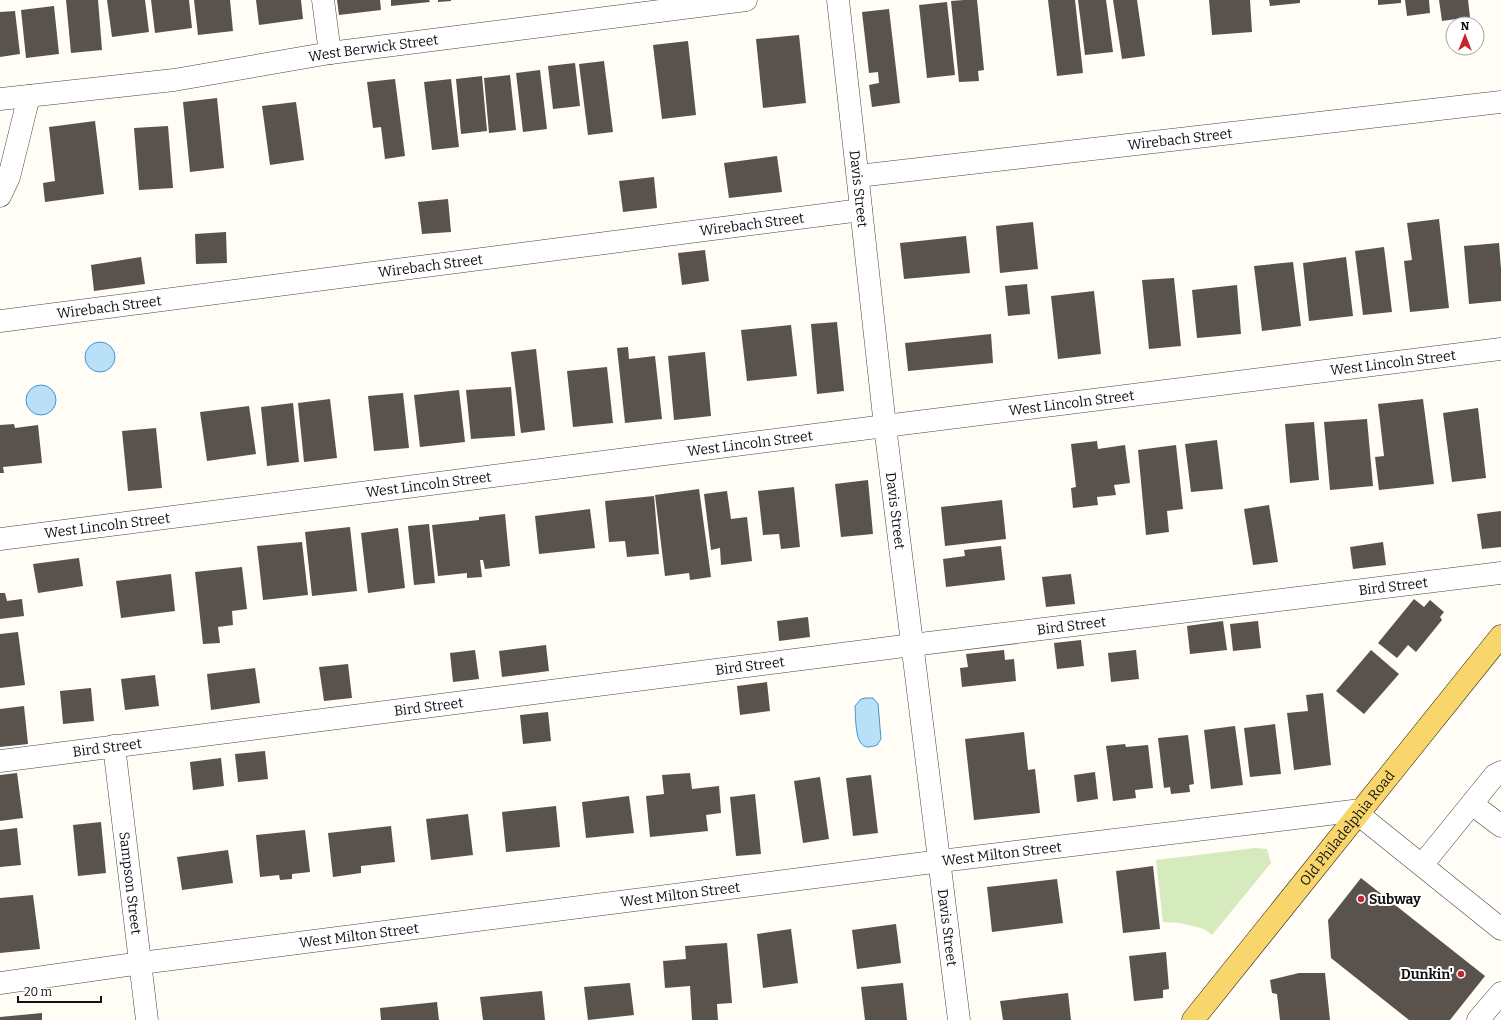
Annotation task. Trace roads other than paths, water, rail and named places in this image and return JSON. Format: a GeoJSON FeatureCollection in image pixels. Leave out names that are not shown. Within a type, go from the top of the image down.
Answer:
{"type":"FeatureCollection","features":[{"type":"Feature","properties":{"kind":"main road","name":"Old Philadelphia Road"},"geometry":{"type":"LineString","coordinates":[[1194,1020],[1501,636]]}},
{"type":"Feature","properties":{"kind":"street"},"geometry":{"type":"LineString","coordinates":[[324,0],[330,53]]}},
{"type":"Feature","properties":{"kind":"street","name":"West Berwick Street"},"geometry":{"type":"LineString","coordinates":[[0,99],[174,80],[330,53],[746,0]]}},
{"type":"Feature","properties":{"kind":"street","name":"Davis Street"},"geometry":{"type":"LineString","coordinates":[[838,0],[885,426],[959,1020]]}},
{"type":"Feature","properties":{"kind":"street"},"geometry":{"type":"LineString","coordinates":[[0,196],[9,177],[29,96]]}},
{"type":"Feature","properties":{"kind":"street","name":"Wirebach Street"},"geometry":{"type":"LineString","coordinates":[[858,176],[1501,102]]}},
{"type":"Feature","properties":{"kind":"street","name":"Wirebach Street"},"geometry":{"type":"LineString","coordinates":[[0,321],[861,210]]}},
{"type":"Feature","properties":{"kind":"street","name":"West Lincoln Street"},"geometry":{"type":"LineString","coordinates":[[0,539],[1501,349]]}},
{"type":"Feature","properties":{"kind":"street","name":"Bird Street"},"geometry":{"type":"LineString","coordinates":[[0,761],[912,645],[1501,573]]}},
{"type":"Feature","properties":{"kind":"street","name":"Sampson Street"},"geometry":{"type":"LineString","coordinates":[[114,746],[147,1020]]}},
{"type":"Feature","properties":{"kind":"street"},"geometry":{"type":"LineString","coordinates":[[1422,865],[1495,776],[1501,772]]}},
{"type":"Feature","properties":{"kind":"street"},"geometry":{"type":"LineString","coordinates":[[1472,804],[1501,826]]}},
{"type":"Feature","properties":{"kind":"street"},"geometry":{"type":"LineString","coordinates":[[1359,812],[1501,929]]}},
{"type":"Feature","properties":{"kind":"street","name":"West Milton Street"},"geometry":{"type":"LineString","coordinates":[[0,983],[141,963],[940,861],[1359,812]]}},
{"type":"Feature","properties":{"kind":"street"},"geometry":{"type":"LineString","coordinates":[[1478,1020],[1501,992]]}},
{"type":"Feature","properties":{"kind":"water"},"geometry":{"type":"Polygon","coordinates":[[[100,342],[111,346],[115,357],[111,368],[100,372],[89,368],[85,357],[89,346],[100,342]]]}},
{"type":"Feature","properties":{"kind":"water"},"geometry":{"type":"Polygon","coordinates":[[[41,385],[52,389],[56,400],[52,411],[41,415],[30,411],[26,400],[30,389],[41,385]]]}},
{"type":"Feature","properties":{"kind":"water"},"geometry":{"type":"Polygon","coordinates":[[[873,698],[878,704],[881,739],[877,745],[869,747],[863,746],[860,742],[856,723],[855,706],[861,699],[873,698]]]}},
{"type":"Feature","properties":{"kind":"place","name":"Subway"},"geometry":{"type":"Point","coordinates":[1361,899]}},
{"type":"Feature","properties":{"kind":"place","name":"Dunkin'"},"geometry":{"type":"Point","coordinates":[1461,974]}}]}
